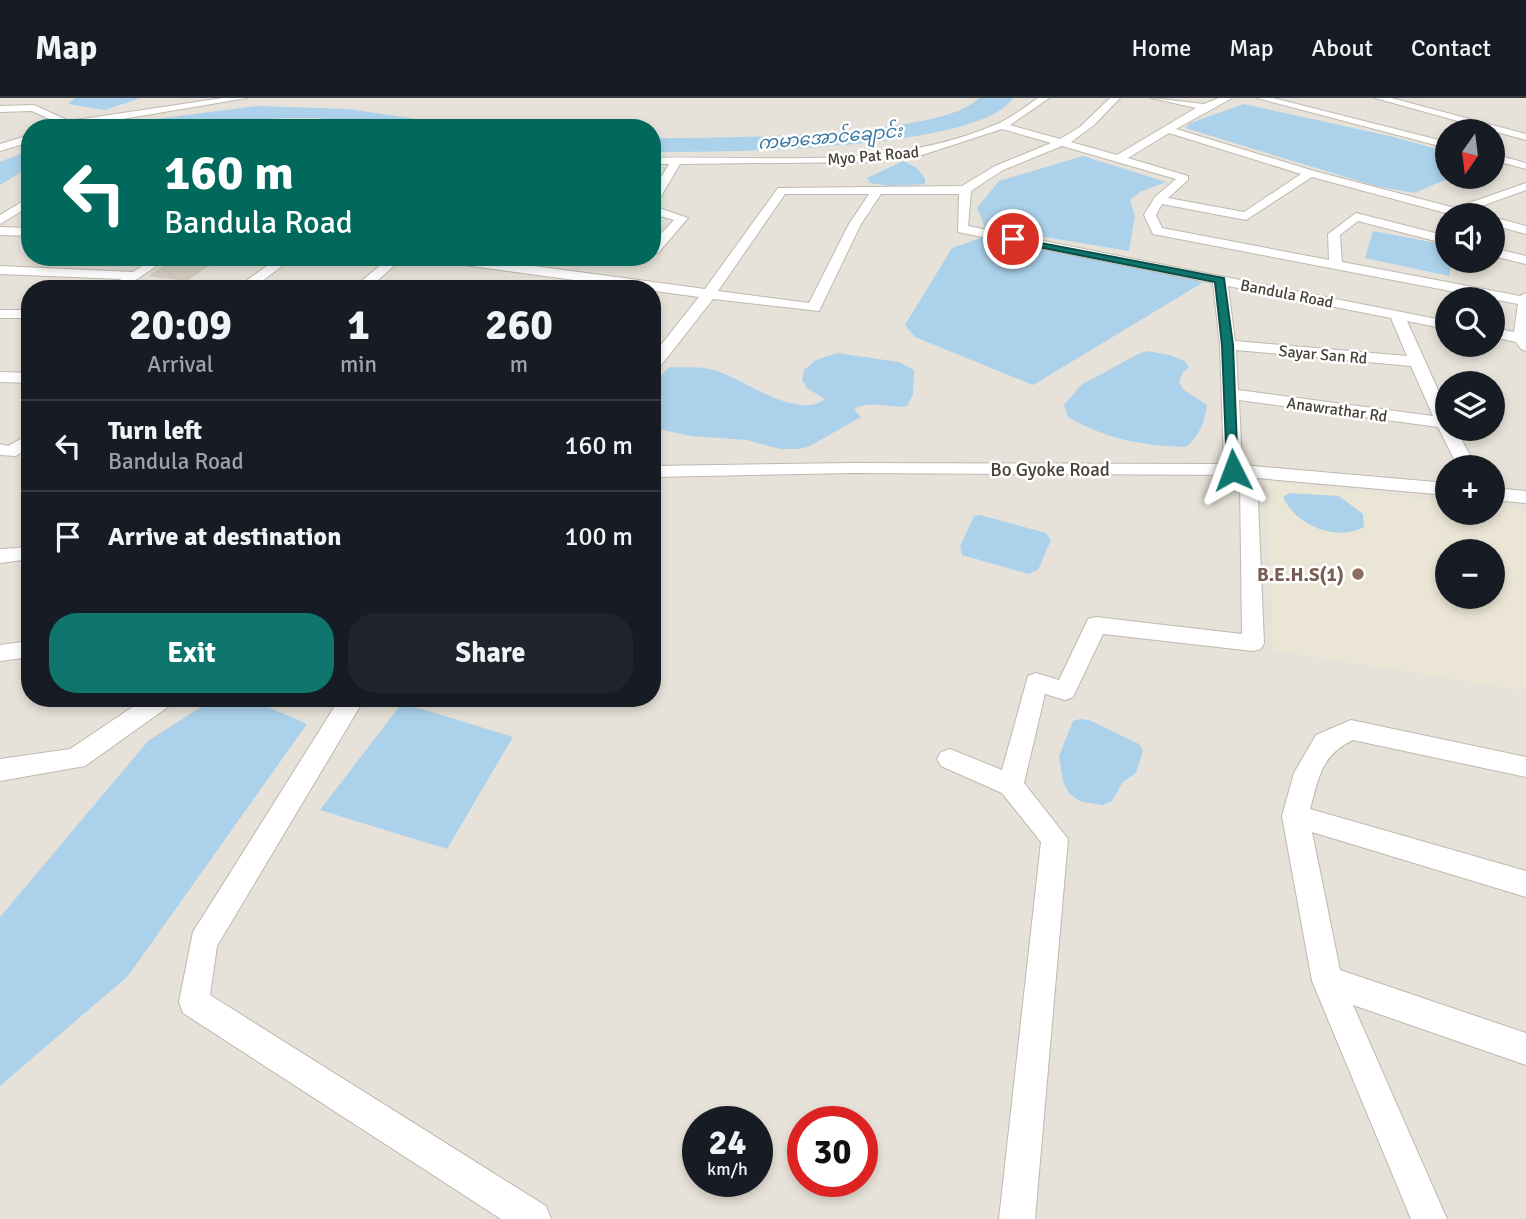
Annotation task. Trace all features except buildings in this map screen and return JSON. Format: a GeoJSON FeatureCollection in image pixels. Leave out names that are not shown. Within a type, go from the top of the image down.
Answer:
{"type":"FeatureCollection","features":[{"type":"Feature","properties":{"kind":"street"},"geometry":{"type":"LineString","coordinates":[[105,119],[242,98]]}},
{"type":"Feature","properties":{"kind":"street"},"geometry":{"type":"LineString","coordinates":[[661,355],[709,294],[782,190],[965,190],[981,175],[1063,142],[1084,130],[1115,98]]}},
{"type":"Feature","properties":{"kind":"street"},"geometry":{"type":"LineString","coordinates":[[1156,98],[1205,107]]}},
{"type":"Feature","properties":{"kind":"street"},"geometry":{"type":"LineString","coordinates":[[1119,159],[1205,107],[1227,98]]}},
{"type":"Feature","properties":{"kind":"street"},"geometry":{"type":"LineString","coordinates":[[1262,98],[1435,142]]}},
{"type":"Feature","properties":{"kind":"street"},"geometry":{"type":"LineString","coordinates":[[1380,98],[1526,137]]}},
{"type":"Feature","properties":{"kind":"street","name":"Myo Pat Road"},"geometry":{"type":"LineString","coordinates":[[661,161],[869,159],[916,154],[1002,126],[1042,100]]}},
{"type":"Feature","properties":{"kind":"street"},"geometry":{"type":"LineString","coordinates":[[0,109],[34,108],[52,119]]}},
{"type":"Feature","properties":{"kind":"street"},"geometry":{"type":"LineString","coordinates":[[0,118],[34,108]]}},
{"type":"Feature","properties":{"kind":"street"},"geometry":{"type":"LineString","coordinates":[[1002,126],[1184,178],[1158,200],[1150,215],[1157,231],[1525,299],[1524,341],[1505,336]]}},
{"type":"Feature","properties":{"kind":"street"},"geometry":{"type":"LineString","coordinates":[[1167,129],[1310,173],[1435,207]]}},
{"type":"Feature","properties":{"kind":"street"},"geometry":{"type":"LineString","coordinates":[[0,148],[21,141]]}},
{"type":"Feature","properties":{"kind":"street"},"geometry":{"type":"LineString","coordinates":[[1505,160],[1526,166]]}},
{"type":"Feature","properties":{"kind":"street"},"geometry":{"type":"LineString","coordinates":[[661,187],[676,162]]}},
{"type":"Feature","properties":{"kind":"street"},"geometry":{"type":"LineString","coordinates":[[1158,200],[1246,216],[1310,173]]}},
{"type":"Feature","properties":{"kind":"street"},"geometry":{"type":"LineString","coordinates":[[1487,203],[1526,186]]}},
{"type":"Feature","properties":{"kind":"street"},"geometry":{"type":"LineString","coordinates":[[661,287],[814,308],[856,224],[877,190]]}},
{"type":"Feature","properties":{"kind":"street","name":"Bandula Road"},"geometry":{"type":"LineString","coordinates":[[965,190],[962,229],[1435,323]]}},
{"type":"Feature","properties":{"kind":"street"},"geometry":{"type":"LineString","coordinates":[[661,206],[682,218],[661,241]]}},
{"type":"Feature","properties":{"kind":"street"},"geometry":{"type":"LineString","coordinates":[[0,220],[21,207]]}},
{"type":"Feature","properties":{"kind":"street"},"geometry":{"type":"LineString","coordinates":[[1336,266],[1334,234],[1356,217],[1435,237]]}},
{"type":"Feature","properties":{"kind":"street"},"geometry":{"type":"LineString","coordinates":[[1505,224],[1526,230]]}},
{"type":"Feature","properties":{"kind":"street"},"geometry":{"type":"LineString","coordinates":[[0,231],[21,232]]}},
{"type":"Feature","properties":{"kind":"street"},"geometry":{"type":"LineString","coordinates":[[1505,255],[1526,260]]}},
{"type":"Feature","properties":{"kind":"street"},"geometry":{"type":"LineString","coordinates":[[130,280],[151,266]]}},
{"type":"Feature","properties":{"kind":"street"},"geometry":{"type":"LineString","coordinates":[[255,280],[275,266]]}},
{"type":"Feature","properties":{"kind":"street"},"geometry":{"type":"LineString","coordinates":[[370,280],[387,266]]}},
{"type":"Feature","properties":{"kind":"street"},"geometry":{"type":"LineString","coordinates":[[522,266],[608,280]]}},
{"type":"Feature","properties":{"kind":"street"},"geometry":{"type":"LineString","coordinates":[[625,280],[637,266]]}},
{"type":"Feature","properties":{"kind":"street"},"geometry":{"type":"LineString","coordinates":[[0,270],[136,276]]}},
{"type":"Feature","properties":{"kind":"street"},"geometry":{"type":"LineString","coordinates":[[556,280],[562,274]]}},
{"type":"Feature","properties":{"kind":"street"},"geometry":{"type":"LineString","coordinates":[[1011,785],[1036,682],[1065,691],[1096,625],[1253,643],[1248,480],[1233,470],[1228,345],[1220,280]]}},
{"type":"Feature","properties":{"kind":"street"},"geometry":{"type":"LineString","coordinates":[[0,314],[21,314]]}},
{"type":"Feature","properties":{"kind":"street"},"geometry":{"type":"LineString","coordinates":[[1397,316],[1435,402]]}},
{"type":"Feature","properties":{"kind":"street","name":"Sayar San Rd"},"geometry":{"type":"LineString","coordinates":[[1228,345],[1417,362]]}},
{"type":"Feature","properties":{"kind":"street"},"geometry":{"type":"LineString","coordinates":[[0,377],[21,378]]}},
{"type":"Feature","properties":{"kind":"street","name":"Anawrathar Rd"},"geometry":{"type":"LineString","coordinates":[[1230,394],[1435,425]]}},
{"type":"Feature","properties":{"kind":"street"},"geometry":{"type":"LineString","coordinates":[[0,449],[10,452],[21,445]]}},
{"type":"Feature","properties":{"kind":"street","name":"Bo Gyoke Road"},"geometry":{"type":"LineString","coordinates":[[661,471],[852,468],[1233,470],[1435,488]]}},
{"type":"Feature","properties":{"kind":"street"},"geometry":{"type":"LineString","coordinates":[[1505,495],[1526,497]]}},
{"type":"Feature","properties":{"kind":"street"},"geometry":{"type":"LineString","coordinates":[[0,556],[21,553]]}},
{"type":"Feature","properties":{"kind":"street"},"geometry":{"type":"LineString","coordinates":[[0,653],[21,650]]}},
{"type":"Feature","properties":{"kind":"street"},"geometry":{"type":"LineString","coordinates":[[0,770],[76,759],[151,707]]}},
{"type":"Feature","properties":{"kind":"street"},"geometry":{"type":"LineString","coordinates":[[347,707],[203,942],[194,1002],[533,1219]]}},
{"type":"Feature","properties":{"kind":"street"},"geometry":{"type":"LineString","coordinates":[[1429,1219],[1327,981],[1295,816],[1307,773],[1325,742],[1351,730],[1526,767]]}},
{"type":"Feature","properties":{"kind":"street"},"geometry":{"type":"LineString","coordinates":[[950,759],[1011,785],[1055,839],[1017,1219]]}},
{"type":"Feature","properties":{"kind":"street"},"geometry":{"type":"LineString","coordinates":[[1295,816],[1526,884]]}},
{"type":"Feature","properties":{"kind":"street"},"geometry":{"type":"LineString","coordinates":[[1327,981],[1526,1049]]}},
{"type":"Feature","properties":{"kind":"shaded area"},"geometry":{"type":"Polygon","coordinates":[[[0,98],[1526,98],[1526,1219],[0,1219],[0,98]]]}},
{"type":"Feature","properties":{"kind":"shaded area","name":"B.E.H.S(1)"},"geometry":{"type":"Polygon","coordinates":[[[1266,481],[1435,500],[1435,525],[1505,525],[1505,507],[1526,510],[1526,691],[1273,650],[1266,481]]]}},
{"type":"Feature","properties":{"kind":"water"},"geometry":{"type":"Polygon","coordinates":[[[75,98],[140,98],[105,110],[68,104],[75,98]]]}},
{"type":"Feature","properties":{"kind":"water","name":"ကမာအောင်ချောင်း"},"geometry":{"type":"Polygon","coordinates":[[[979,98],[1013,98],[990,116],[952,129],[902,138],[787,149],[661,152],[661,138],[824,133],[921,121],[957,111],[979,98]]]}},
{"type":"Feature","properties":{"kind":"water"},"geometry":{"type":"Polygon","coordinates":[[[1244,104],[1394,137],[1435,149],[1435,184],[1414,193],[1375,186],[1185,128],[1190,123],[1244,104]]]}},
{"type":"Feature","properties":{"kind":"water"},"geometry":{"type":"Polygon","coordinates":[[[256,106],[348,109],[416,119],[282,118],[156,119],[256,106]]]}},
{"type":"Feature","properties":{"kind":"water"},"geometry":{"type":"Polygon","coordinates":[[[21,154],[21,172],[0,185],[0,162],[21,154]]]}},
{"type":"Feature","properties":{"kind":"water"},"geometry":{"type":"Polygon","coordinates":[[[1083,156],[1166,182],[1140,192],[1130,200],[1135,216],[1129,251],[985,227],[977,208],[999,181],[1083,156]]]}},
{"type":"Feature","properties":{"kind":"water"},"geometry":{"type":"Polygon","coordinates":[[[903,161],[917,168],[925,179],[925,184],[889,186],[870,183],[867,178],[903,161]]]}},
{"type":"Feature","properties":{"kind":"water"},"geometry":{"type":"Polygon","coordinates":[[[1373,231],[1435,243],[1435,273],[1365,258],[1373,231]]]}},
{"type":"Feature","properties":{"kind":"water"},"geometry":{"type":"Polygon","coordinates":[[[983,237],[1190,277],[1202,283],[1033,385],[915,337],[905,325],[952,248],[983,237]]]}},
{"type":"Feature","properties":{"kind":"water"},"geometry":{"type":"Polygon","coordinates":[[[1148,351],[1185,361],[1189,367],[1183,372],[1179,382],[1184,390],[1207,405],[1201,428],[1186,447],[1125,440],[1096,431],[1068,417],[1064,405],[1081,385],[1148,351]]]}},
{"type":"Feature","properties":{"kind":"water"},"geometry":{"type":"Polygon","coordinates":[[[837,353],[899,362],[914,370],[913,394],[907,406],[860,406],[854,409],[861,417],[808,447],[797,449],[780,449],[746,440],[691,436],[661,430],[661,376],[670,367],[714,370],[770,396],[800,405],[825,399],[807,388],[802,380],[804,370],[816,360],[837,353]]]}},
{"type":"Feature","properties":{"kind":"water"},"geometry":{"type":"Polygon","coordinates":[[[1290,493],[1339,496],[1363,514],[1364,527],[1342,533],[1330,532],[1307,523],[1297,516],[1283,497],[1290,493]]]}},
{"type":"Feature","properties":{"kind":"water"},"geometry":{"type":"Polygon","coordinates":[[[980,515],[1046,533],[1051,540],[1038,570],[1028,574],[962,555],[960,546],[974,516],[980,515]]]}},
{"type":"Feature","properties":{"kind":"water"},"geometry":{"type":"Polygon","coordinates":[[[201,707],[268,707],[307,724],[128,976],[0,1086],[0,917],[148,741],[201,707]]]}},
{"type":"Feature","properties":{"kind":"water"},"geometry":{"type":"Polygon","coordinates":[[[399,707],[415,707],[513,737],[447,849],[320,810],[399,707]]]}},
{"type":"Feature","properties":{"kind":"water"},"geometry":{"type":"Polygon","coordinates":[[[1089,720],[1139,744],[1143,751],[1136,773],[1123,782],[1112,801],[1103,805],[1082,802],[1069,794],[1063,781],[1059,756],[1073,721],[1089,720]]]}},
{"type":"Feature","properties":{"kind":"place","name":"B.E.H.S(1)"},"geometry":{"type":"Point","coordinates":[1358,574]}},
{"type":"Feature","properties":{"kind":"route"},"geometry":{"type":"LineString","coordinates":[[1013,239],[1220,280],[1228,345],[1233,470]]}}]}
